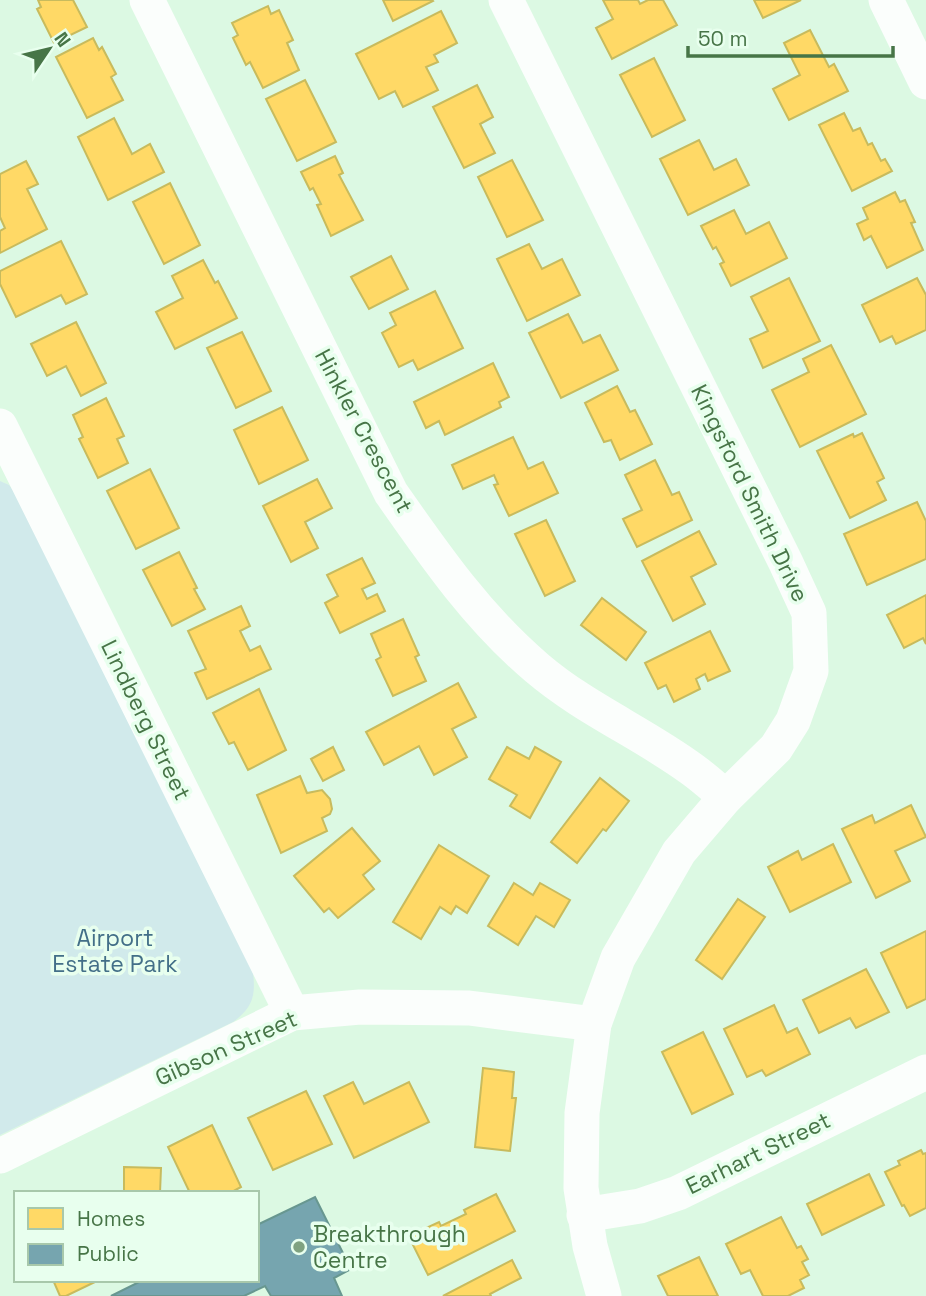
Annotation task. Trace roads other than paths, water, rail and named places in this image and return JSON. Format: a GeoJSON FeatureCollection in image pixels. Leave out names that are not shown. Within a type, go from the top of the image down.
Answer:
{"type":"FeatureCollection","features":[{"type":"Feature","properties":{"kind":"street","name":"Hinkler Crescent"},"geometry":{"type":"LineString","coordinates":[[147,0],[391,493],[441,564],[490,624],[538,669],[589,707],[693,769],[726,797]]}},
{"type":"Feature","properties":{"kind":"street","name":"Kingsford Smith Drive"},"geometry":{"type":"LineString","coordinates":[[506,0],[809,613],[811,671],[793,721],[776,748],[726,797],[679,852],[618,958],[594,1024],[582,1113],[581,1188],[590,1246],[604,1296]]}},
{"type":"Feature","properties":{"kind":"street"},"geometry":{"type":"LineString","coordinates":[[886,0],[926,82]]}},
{"type":"Feature","properties":{"kind":"street","name":"Lindberg Street"},"geometry":{"type":"LineString","coordinates":[[2,434],[292,1013]]}},
{"type":"Feature","properties":{"kind":"street","name":"Gibson Street"},"geometry":{"type":"LineString","coordinates":[[0,1156],[292,1013],[360,1007],[469,1009],[594,1024]]}},
{"type":"Feature","properties":{"kind":"street","name":"Earhart Street"},"geometry":{"type":"LineString","coordinates":[[584,1215],[640,1206],[678,1193],[926,1072]]}},
{"type":"Feature","properties":{"kind":"place","name":"Breakthrough Centre"},"geometry":{"type":"Point","coordinates":[299,1247]}},
{"type":"Feature","properties":{"kind":"park label","name":"Airport Estate Park"},"geometry":{"type":"Point","coordinates":[115,951]}}]}
